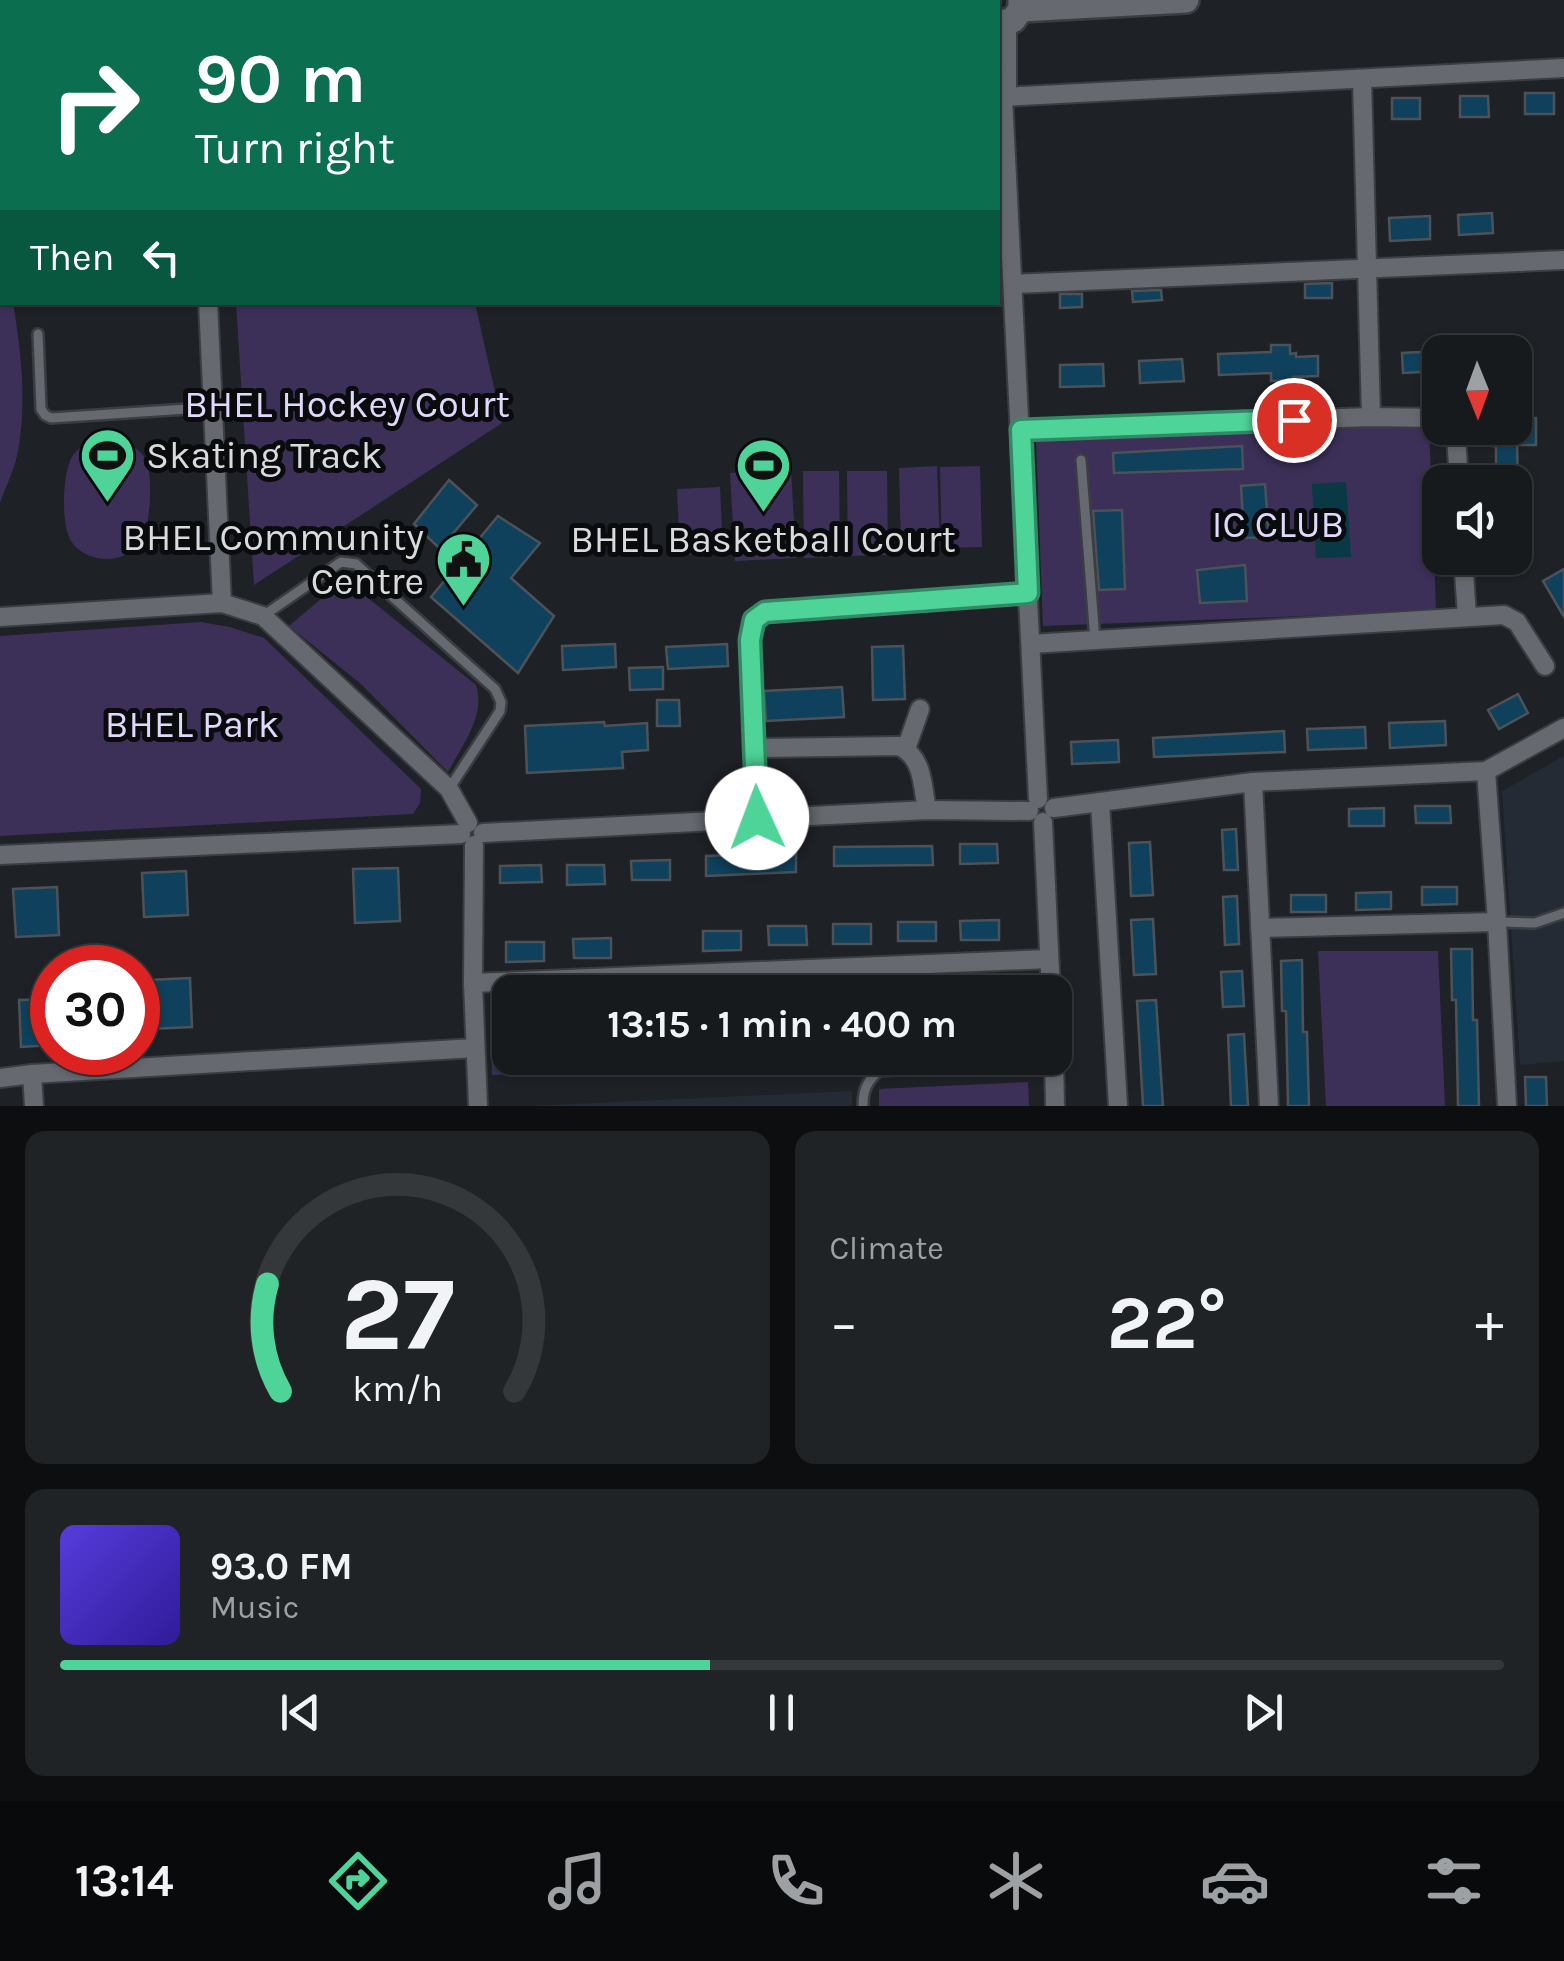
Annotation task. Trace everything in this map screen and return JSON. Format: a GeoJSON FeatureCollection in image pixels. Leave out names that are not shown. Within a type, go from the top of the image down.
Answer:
{"type":"FeatureCollection","features":[{"type":"Feature","properties":{"kind":"street"},"geometry":{"type":"LineString","coordinates":[[1000,91],[1008,91],[1012,14],[1186,0]]}},
{"type":"Feature","properties":{"kind":"street"},"geometry":{"type":"LineString","coordinates":[[1000,91],[1564,68]]}},
{"type":"Feature","properties":{"kind":"street"},"geometry":{"type":"LineString","coordinates":[[1362,78],[1372,416]]}},
{"type":"Feature","properties":{"kind":"street"},"geometry":{"type":"LineString","coordinates":[[1000,91],[1050,975]]}},
{"type":"Feature","properties":{"kind":"street"},"geometry":{"type":"LineString","coordinates":[[1013,284],[1564,260]]}},
{"type":"Feature","properties":{"kind":"street"},"geometry":{"type":"LineString","coordinates":[[208,305],[222,603]]}},
{"type":"Feature","properties":{"kind":"street"},"geometry":{"type":"LineString","coordinates":[[1021,430],[1372,416],[1422,417]]}},
{"type":"Feature","properties":{"kind":"street"},"geometry":{"type":"LineString","coordinates":[[1465,575],[1467,616]]}},
{"type":"Feature","properties":{"kind":"street"},"geometry":{"type":"LineString","coordinates":[[757,818],[750,640],[754,620],[765,612],[1028,593]]}},
{"type":"Feature","properties":{"kind":"street"},"geometry":{"type":"LineString","coordinates":[[0,616],[222,603],[262,616],[449,789],[472,834],[472,983],[478,1106]]}},
{"type":"Feature","properties":{"kind":"street"},"geometry":{"type":"LineString","coordinates":[[1031,644],[1504,615],[1517,622],[1545,666]]}},
{"type":"Feature","properties":{"kind":"street"},"geometry":{"type":"LineString","coordinates":[[906,749],[920,710]]}},
{"type":"Feature","properties":{"kind":"street"},"geometry":{"type":"LineString","coordinates":[[0,855],[927,810],[1041,810],[1253,782],[1486,771],[1564,728]]}},
{"type":"Feature","properties":{"kind":"street"},"geometry":{"type":"LineString","coordinates":[[754,748],[906,749],[918,765],[927,810]]}},
{"type":"Feature","properties":{"kind":"street"},"geometry":{"type":"LineString","coordinates":[[1486,771],[1507,1106]]}},
{"type":"Feature","properties":{"kind":"street"},"geometry":{"type":"LineString","coordinates":[[1253,782],[1269,1106]]}},
{"type":"Feature","properties":{"kind":"street"},"geometry":{"type":"LineString","coordinates":[[1100,802],[1118,1106]]}},
{"type":"Feature","properties":{"kind":"street"},"geometry":{"type":"LineString","coordinates":[[1260,928],[1497,922]]}},
{"type":"Feature","properties":{"kind":"street"},"geometry":{"type":"LineString","coordinates":[[472,983],[1049,958]]}},
{"type":"Feature","properties":{"kind":"street"},"geometry":{"type":"LineString","coordinates":[[160,1066],[475,1048]]}},
{"type":"Feature","properties":{"kind":"street"},"geometry":{"type":"LineString","coordinates":[[0,1078],[30,1074]]}},
{"type":"Feature","properties":{"kind":"street"},"geometry":{"type":"LineString","coordinates":[[32,1075],[34,1106]]}},
{"type":"Feature","properties":{"kind":"street"},"geometry":{"type":"LineString","coordinates":[[1054,1075],[1055,1106]]}},
{"type":"Feature","properties":{"kind":"lane"},"geometry":{"type":"LineString","coordinates":[[38,334],[41,410],[51,418],[214,410]]}},
{"type":"Feature","properties":{"kind":"lane"},"geometry":{"type":"LineString","coordinates":[[1082,460],[1094,640]]}},
{"type":"Feature","properties":{"kind":"lane"},"geometry":{"type":"LineString","coordinates":[[262,616],[341,562],[348,562],[364,569],[480,676],[500,695],[500,711],[449,789]]}},
{"type":"Feature","properties":{"kind":"lane"},"geometry":{"type":"LineString","coordinates":[[1497,922],[1535,923],[1564,914]]}},
{"type":"Feature","properties":{"kind":"lane"},"geometry":{"type":"LineString","coordinates":[[864,1106],[868,1080],[874,1075]]}},
{"type":"Feature","properties":{"kind":"shaded area"},"geometry":{"type":"Polygon","coordinates":[[[1564,756],[1564,1061],[1520,1065],[1502,791],[1564,756]]]}},
{"type":"Feature","properties":{"kind":"shaded area"},"geometry":{"type":"Polygon","coordinates":[[[852,1091],[852,1106],[530,1106],[852,1091]]]}},
{"type":"Feature","properties":{"kind":"green space"},"geometry":{"type":"Polygon","coordinates":[[[0,305],[13,305],[20,358],[21,433],[0,503],[0,305]]]}},
{"type":"Feature","properties":{"kind":"green space","name":"BHEL Hockey Court"},"geometry":{"type":"Polygon","coordinates":[[[236,305],[475,305],[502,423],[254,585],[236,305]]]}},
{"type":"Feature","properties":{"kind":"green space","name":"IC CLUB"},"geometry":{"type":"Polygon","coordinates":[[[1422,425],[1422,445],[1430,445],[1431,465],[1422,465],[1422,575],[1435,575],[1436,611],[1043,626],[1036,440],[1422,425]]]}},
{"type":"Feature","properties":{"kind":"green space","name":"Skating Track"},"geometry":{"type":"Polygon","coordinates":[[[99,439],[132,446],[146,460],[150,478],[144,536],[125,555],[107,559],[88,555],[73,544],[64,513],[69,463],[81,447],[99,439]]]}},
{"type":"Feature","properties":{"kind":"green space"},"geometry":{"type":"Polygon","coordinates":[[[937,466],[940,547],[901,548],[899,468],[937,466]]]}},
{"type":"Feature","properties":{"kind":"green space"},"geometry":{"type":"Polygon","coordinates":[[[980,466],[982,547],[942,548],[940,467],[980,466]]]}},
{"type":"Feature","properties":{"kind":"green space","name":"BHEL Basketball Court"},"geometry":{"type":"Polygon","coordinates":[[[791,469],[796,558],[735,561],[730,473],[791,469]]]}},
{"type":"Feature","properties":{"kind":"green space"},"geometry":{"type":"Polygon","coordinates":[[[803,471],[839,471],[840,557],[804,558],[803,471]]]}},
{"type":"Feature","properties":{"kind":"green space"},"geometry":{"type":"Polygon","coordinates":[[[847,471],[887,471],[888,555],[848,556],[847,471]]]}},
{"type":"Feature","properties":{"kind":"green space"},"geometry":{"type":"Polygon","coordinates":[[[720,487],[723,553],[680,555],[677,489],[720,487]]]}},
{"type":"Feature","properties":{"kind":"green space"},"geometry":{"type":"Polygon","coordinates":[[[334,588],[358,590],[476,685],[475,719],[448,772],[361,684],[289,626],[334,588]]]}},
{"type":"Feature","properties":{"kind":"green space","name":"BHEL Park"},"geometry":{"type":"Polygon","coordinates":[[[201,622],[264,638],[421,789],[420,803],[413,814],[0,836],[0,636],[201,622]]]}},
{"type":"Feature","properties":{"kind":"green space"},"geometry":{"type":"Polygon","coordinates":[[[1318,951],[1438,951],[1445,1106],[1326,1106],[1318,951]]]}},
{"type":"Feature","properties":{"kind":"green space"},"geometry":{"type":"Polygon","coordinates":[[[490,1011],[492,1011],[492,1075],[490,1011]]]}},
{"type":"Feature","properties":{"kind":"green space"},"geometry":{"type":"Polygon","coordinates":[[[1028,1082],[1029,1106],[879,1106],[879,1089],[1028,1082]]]}},
{"type":"Feature","properties":{"kind":"water"},"geometry":{"type":"Polygon","coordinates":[[[1346,482],[1351,557],[1316,558],[1312,484],[1346,482]]]}},
{"type":"Feature","properties":{"kind":"building"},"geometry":{"type":"Polygon","coordinates":[[[1525,93],[1554,93],[1554,114],[1525,114],[1525,93]]]}},
{"type":"Feature","properties":{"kind":"building"},"geometry":{"type":"Polygon","coordinates":[[[1460,96],[1488,96],[1489,117],[1460,117],[1460,96]]]}},
{"type":"Feature","properties":{"kind":"building"},"geometry":{"type":"Polygon","coordinates":[[[1392,98],[1420,98],[1420,119],[1392,119],[1392,98]]]}},
{"type":"Feature","properties":{"kind":"building"},"geometry":{"type":"Polygon","coordinates":[[[1492,213],[1493,233],[1459,235],[1458,215],[1492,213]]]}},
{"type":"Feature","properties":{"kind":"building"},"geometry":{"type":"Polygon","coordinates":[[[1430,216],[1430,239],[1390,241],[1389,218],[1430,216]]]}},
{"type":"Feature","properties":{"kind":"building"},"geometry":{"type":"Polygon","coordinates":[[[1332,283],[1332,298],[1305,298],[1305,284],[1332,283]]]}},
{"type":"Feature","properties":{"kind":"building"},"geometry":{"type":"Polygon","coordinates":[[[1161,290],[1162,300],[1133,302],[1132,291],[1161,290]]]}},
{"type":"Feature","properties":{"kind":"building"},"geometry":{"type":"Polygon","coordinates":[[[1060,294],[1082,294],[1082,307],[1060,308],[1060,294]]]}},
{"type":"Feature","properties":{"kind":"building"},"geometry":{"type":"Polygon","coordinates":[[[1271,345],[1290,345],[1290,354],[1296,353],[1296,357],[1318,356],[1318,376],[1271,381],[1271,373],[1219,375],[1218,354],[1271,352],[1271,345]]]}},
{"type":"Feature","properties":{"kind":"building"},"geometry":{"type":"Polygon","coordinates":[[[1422,352],[1422,372],[1403,373],[1402,353],[1422,352]]]}},
{"type":"Feature","properties":{"kind":"building"},"geometry":{"type":"Polygon","coordinates":[[[1182,359],[1184,381],[1140,383],[1139,361],[1182,359]]]}},
{"type":"Feature","properties":{"kind":"building"},"geometry":{"type":"Polygon","coordinates":[[[1103,364],[1104,386],[1060,387],[1060,365],[1103,364]]]}},
{"type":"Feature","properties":{"kind":"building"},"geometry":{"type":"Polygon","coordinates":[[[1532,418],[1536,418],[1536,445],[1532,445],[1532,418]]]}},
{"type":"Feature","properties":{"kind":"building"},"geometry":{"type":"Polygon","coordinates":[[[1517,445],[1518,465],[1496,465],[1496,446],[1492,446],[1517,445]]]}},
{"type":"Feature","properties":{"kind":"building"},"geometry":{"type":"Polygon","coordinates":[[[1242,446],[1243,469],[1114,473],[1113,453],[1242,446]]]}},
{"type":"Feature","properties":{"kind":"building"},"geometry":{"type":"Polygon","coordinates":[[[449,480],[477,505],[440,549],[414,524],[449,480]]]}},
{"type":"Feature","properties":{"kind":"building"},"geometry":{"type":"Polygon","coordinates":[[[1265,484],[1269,537],[1244,538],[1241,486],[1265,484]]]}},
{"type":"Feature","properties":{"kind":"building"},"geometry":{"type":"Polygon","coordinates":[[[1122,510],[1125,589],[1099,590],[1093,511],[1122,510]]]}},
{"type":"Feature","properties":{"kind":"building"},"geometry":{"type":"Polygon","coordinates":[[[498,516],[540,543],[511,578],[554,616],[518,673],[431,597],[498,516]]]}},
{"type":"Feature","properties":{"kind":"building"},"geometry":{"type":"Polygon","coordinates":[[[1245,565],[1247,601],[1200,603],[1197,570],[1245,565]]]}},
{"type":"Feature","properties":{"kind":"building"},"geometry":{"type":"Polygon","coordinates":[[[1564,569],[1564,617],[1543,581],[1564,569]]]}},
{"type":"Feature","properties":{"kind":"building"},"geometry":{"type":"Polygon","coordinates":[[[615,644],[616,667],[563,670],[562,646],[615,644]]]}},
{"type":"Feature","properties":{"kind":"building"},"geometry":{"type":"Polygon","coordinates":[[[727,644],[728,666],[668,669],[666,647],[727,644]]]}},
{"type":"Feature","properties":{"kind":"building"},"geometry":{"type":"Polygon","coordinates":[[[903,646],[905,699],[873,700],[872,647],[903,646]]]}},
{"type":"Feature","properties":{"kind":"building"},"geometry":{"type":"Polygon","coordinates":[[[663,667],[663,689],[630,690],[629,668],[663,667]]]}},
{"type":"Feature","properties":{"kind":"building"},"geometry":{"type":"Polygon","coordinates":[[[842,687],[844,717],[766,721],[764,691],[842,687]]]}},
{"type":"Feature","properties":{"kind":"building"},"geometry":{"type":"Polygon","coordinates":[[[1518,694],[1528,713],[1499,729],[1488,710],[1518,694]]]}},
{"type":"Feature","properties":{"kind":"building"},"geometry":{"type":"Polygon","coordinates":[[[657,700],[679,700],[680,726],[657,726],[657,700]]]}},
{"type":"Feature","properties":{"kind":"building"},"geometry":{"type":"Polygon","coordinates":[[[1445,721],[1446,745],[1390,748],[1389,723],[1445,721]]]}},
{"type":"Feature","properties":{"kind":"building"},"geometry":{"type":"Polygon","coordinates":[[[604,722],[605,726],[647,723],[648,750],[622,752],[623,768],[527,773],[525,726],[604,722]]]}},
{"type":"Feature","properties":{"kind":"building"},"geometry":{"type":"Polygon","coordinates":[[[1365,727],[1366,748],[1308,750],[1307,729],[1365,727]]]}},
{"type":"Feature","properties":{"kind":"building"},"geometry":{"type":"Polygon","coordinates":[[[1284,731],[1285,752],[1154,757],[1153,738],[1284,731]]]}},
{"type":"Feature","properties":{"kind":"building"},"geometry":{"type":"Polygon","coordinates":[[[1118,740],[1119,762],[1072,764],[1071,742],[1118,740]]]}},
{"type":"Feature","properties":{"kind":"building"},"geometry":{"type":"Polygon","coordinates":[[[1415,806],[1450,806],[1451,823],[1416,823],[1415,806]]]}},
{"type":"Feature","properties":{"kind":"building"},"geometry":{"type":"Polygon","coordinates":[[[1384,808],[1384,826],[1349,826],[1349,809],[1384,808]]]}},
{"type":"Feature","properties":{"kind":"building"},"geometry":{"type":"Polygon","coordinates":[[[1236,829],[1238,870],[1224,870],[1222,830],[1236,829]]]}},
{"type":"Feature","properties":{"kind":"building"},"geometry":{"type":"Polygon","coordinates":[[[1150,842],[1153,895],[1131,896],[1129,843],[1150,842]]]}},
{"type":"Feature","properties":{"kind":"building"},"geometry":{"type":"Polygon","coordinates":[[[960,844],[997,844],[998,863],[960,864],[960,844]]]}},
{"type":"Feature","properties":{"kind":"building"},"geometry":{"type":"Polygon","coordinates":[[[932,846],[933,865],[834,866],[834,847],[932,846]]]}},
{"type":"Feature","properties":{"kind":"building"},"geometry":{"type":"Polygon","coordinates":[[[796,853],[796,872],[706,876],[706,856],[796,853]]]}},
{"type":"Feature","properties":{"kind":"building"},"geometry":{"type":"Polygon","coordinates":[[[670,860],[670,880],[632,880],[631,861],[670,860]]]}},
{"type":"Feature","properties":{"kind":"building"},"geometry":{"type":"Polygon","coordinates":[[[541,865],[542,882],[500,883],[500,866],[541,865]]]}},
{"type":"Feature","properties":{"kind":"building"},"geometry":{"type":"Polygon","coordinates":[[[567,865],[604,865],[605,884],[567,885],[567,865]]]}},
{"type":"Feature","properties":{"kind":"building"},"geometry":{"type":"Polygon","coordinates":[[[398,868],[400,921],[355,923],[353,869],[398,868]]]}},
{"type":"Feature","properties":{"kind":"building"},"geometry":{"type":"Polygon","coordinates":[[[186,871],[188,915],[144,917],[142,873],[186,871]]]}},
{"type":"Feature","properties":{"kind":"building"},"geometry":{"type":"Polygon","coordinates":[[[57,887],[59,935],[16,937],[13,889],[57,887]]]}},
{"type":"Feature","properties":{"kind":"building"},"geometry":{"type":"Polygon","coordinates":[[[1422,887],[1457,887],[1457,904],[1422,905],[1422,887]]]}},
{"type":"Feature","properties":{"kind":"building"},"geometry":{"type":"Polygon","coordinates":[[[1391,892],[1391,909],[1356,910],[1356,893],[1391,892]]]}},
{"type":"Feature","properties":{"kind":"building"},"geometry":{"type":"Polygon","coordinates":[[[1291,895],[1326,895],[1326,912],[1291,912],[1291,895]]]}},
{"type":"Feature","properties":{"kind":"building"},"geometry":{"type":"Polygon","coordinates":[[[1237,896],[1239,944],[1225,945],[1223,897],[1237,896]]]}},
{"type":"Feature","properties":{"kind":"building"},"geometry":{"type":"Polygon","coordinates":[[[1153,919],[1156,974],[1134,975],[1131,920],[1153,919]]]}},
{"type":"Feature","properties":{"kind":"building"},"geometry":{"type":"Polygon","coordinates":[[[999,920],[999,940],[961,940],[960,921],[999,920]]]}},
{"type":"Feature","properties":{"kind":"building"},"geometry":{"type":"Polygon","coordinates":[[[898,922],[936,922],[936,941],[898,941],[898,922]]]}},
{"type":"Feature","properties":{"kind":"building"},"geometry":{"type":"Polygon","coordinates":[[[833,924],[871,924],[871,944],[833,944],[833,924]]]}},
{"type":"Feature","properties":{"kind":"building"},"geometry":{"type":"Polygon","coordinates":[[[768,926],[806,926],[807,945],[769,945],[768,926]]]}},
{"type":"Feature","properties":{"kind":"building"},"geometry":{"type":"Polygon","coordinates":[[[703,931],[741,931],[741,950],[703,951],[703,931]]]}},
{"type":"Feature","properties":{"kind":"building"},"geometry":{"type":"Polygon","coordinates":[[[611,938],[611,958],[574,958],[573,939],[611,938]]]}},
{"type":"Feature","properties":{"kind":"building"},"geometry":{"type":"Polygon","coordinates":[[[506,942],[544,942],[544,961],[506,962],[506,942]]]}},
{"type":"Feature","properties":{"kind":"building"},"geometry":{"type":"Polygon","coordinates":[[[1451,949],[1472,949],[1479,1106],[1458,1106],[1451,949]]]}},
{"type":"Feature","properties":{"kind":"building"},"geometry":{"type":"Polygon","coordinates":[[[1302,960],[1309,1106],[1288,1106],[1281,961],[1302,960]]]}},
{"type":"Feature","properties":{"kind":"building"},"geometry":{"type":"Polygon","coordinates":[[[1242,971],[1244,1006],[1223,1007],[1221,972],[1242,971]]]}},
{"type":"Feature","properties":{"kind":"building"},"geometry":{"type":"Polygon","coordinates":[[[190,978],[192,1027],[160,1029],[160,979],[190,978]]]}},
{"type":"Feature","properties":{"kind":"building"},"geometry":{"type":"Polygon","coordinates":[[[19,1000],[30,1000],[30,1046],[21,1047],[19,1000]]]}},
{"type":"Feature","properties":{"kind":"building"},"geometry":{"type":"Polygon","coordinates":[[[1156,1000],[1163,1106],[1143,1106],[1137,1001],[1156,1000]]]}},
{"type":"Feature","properties":{"kind":"building"},"geometry":{"type":"Polygon","coordinates":[[[1244,1034],[1248,1106],[1231,1106],[1228,1035],[1244,1034]]]}},
{"type":"Feature","properties":{"kind":"building"},"geometry":{"type":"Polygon","coordinates":[[[1525,1077],[1546,1077],[1547,1106],[1526,1106],[1525,1077]]]}},
{"type":"Feature","properties":{"kind":"place","name":"Skating Track"},"geometry":{"type":"Point","coordinates":[107,504]}},
{"type":"Feature","properties":{"kind":"place","name":"BHEL Basketball Court"},"geometry":{"type":"Point","coordinates":[763,515]}},
{"type":"Feature","properties":{"kind":"place","name":"BHEL Community Centre"},"geometry":{"type":"Point","coordinates":[463,608]}},
{"type":"Feature","properties":{"kind":"route"},"geometry":{"type":"LineString","coordinates":[[757,818],[750,640],[754,620],[765,612],[1028,593],[1021,430],[1294,420]]}}]}
